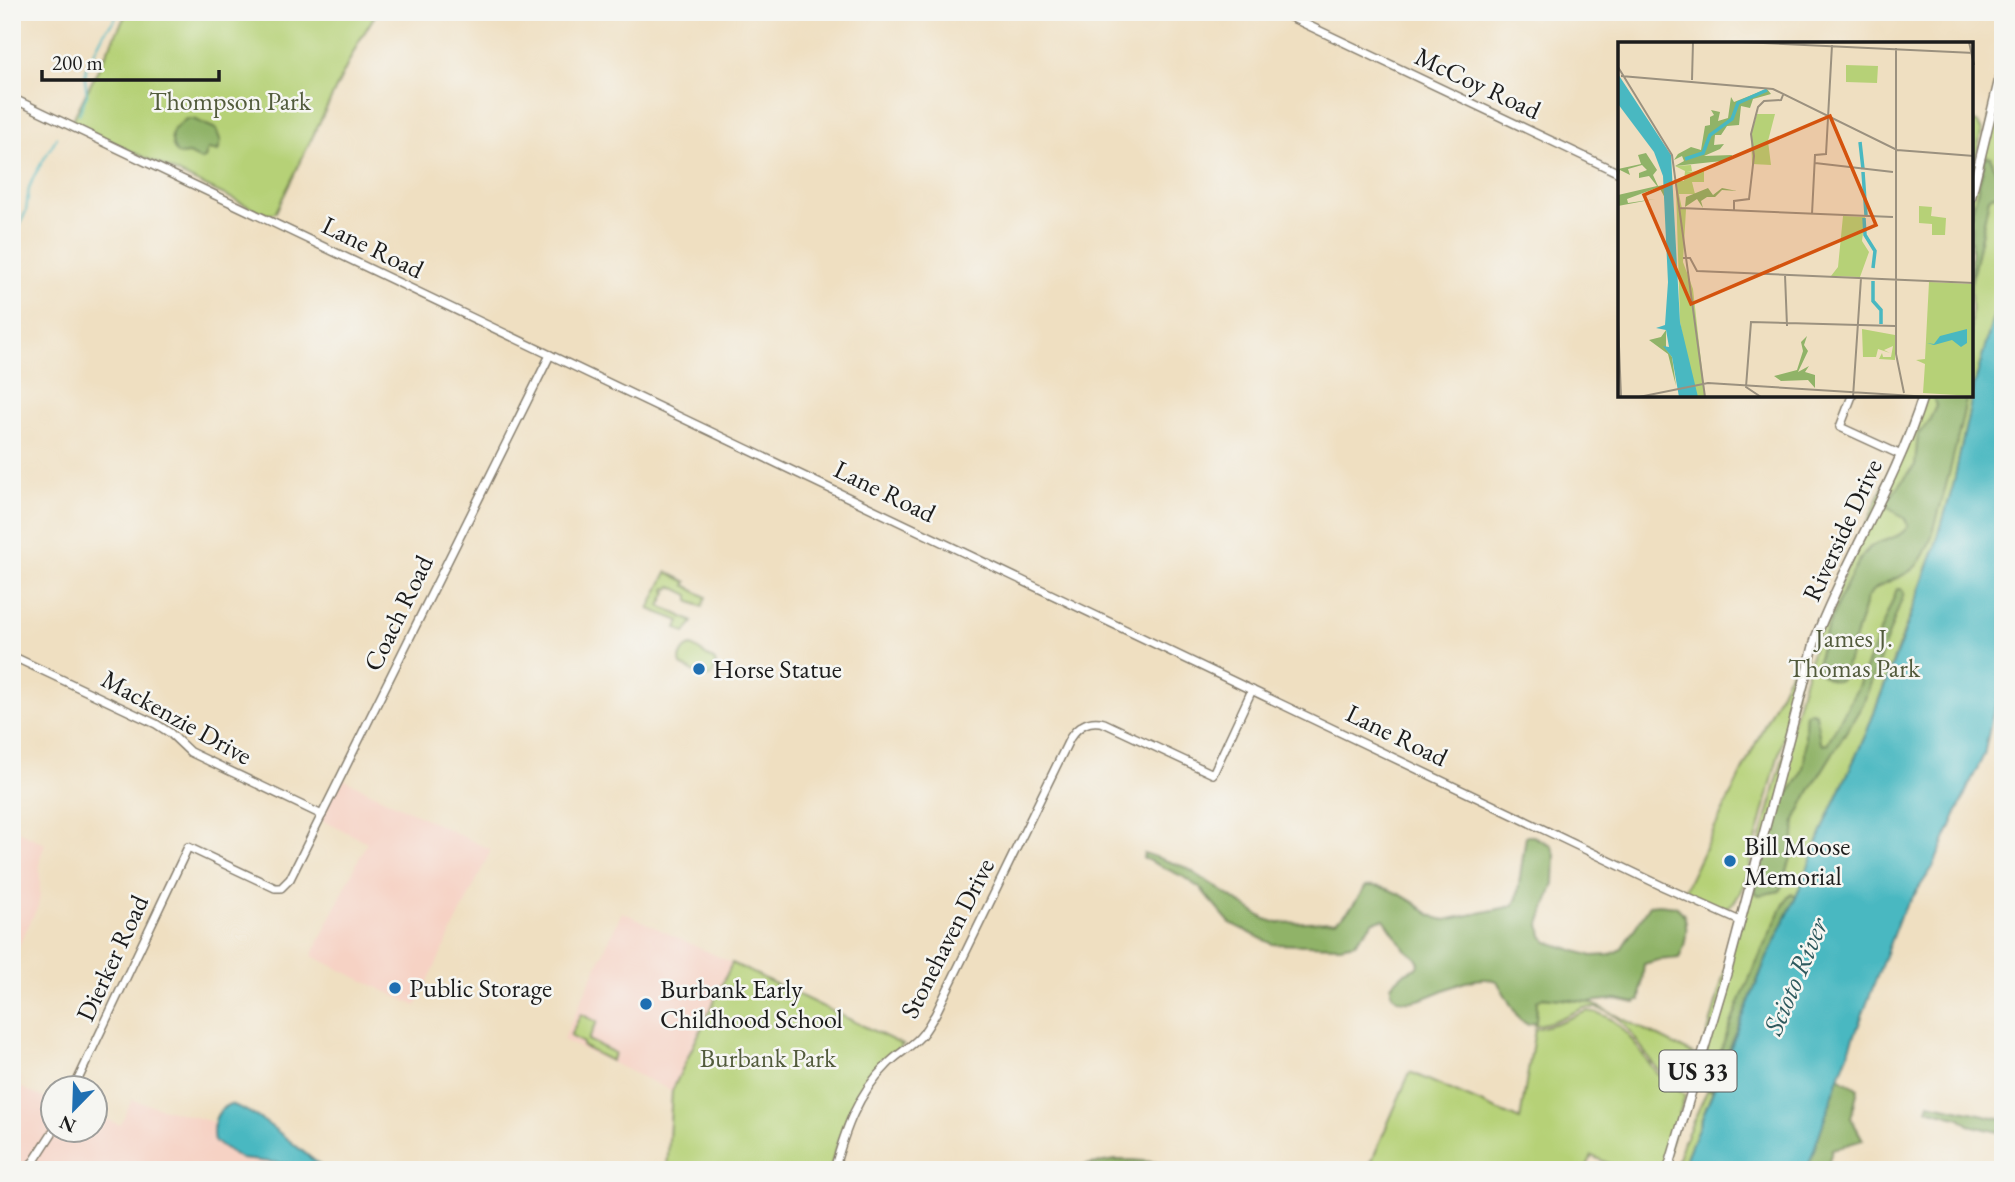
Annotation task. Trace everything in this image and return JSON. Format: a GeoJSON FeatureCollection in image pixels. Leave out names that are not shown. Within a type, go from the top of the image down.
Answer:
{"type":"FeatureCollection","features":[{"type":"Feature","properties":{"kind":"main road"},"geometry":{"type":"LineString","coordinates":[[1973,189],[2003,64]]}},
{"type":"Feature","properties":{"kind":"main road","name":"Riverside Drive"},"geometry":{"type":"LineString","coordinates":[[1668,1170],[1740,921],[1816,637],[1901,455],[1923,397]]}},
{"type":"Feature","properties":{"kind":"street","name":"McCoy Road"},"geometry":{"type":"LineString","coordinates":[[1280,12],[1618,173]]}},
{"type":"Feature","properties":{"kind":"street","name":"Lane Road"},"geometry":{"type":"LineString","coordinates":[[12,98],[1740,921]]}},
{"type":"Feature","properties":{"kind":"street","name":"Coach Road"},"geometry":{"type":"LineString","coordinates":[[188,847],[270,886],[281,888],[290,879],[550,355]]}},
{"type":"Feature","properties":{"kind":"street"},"geometry":{"type":"LineString","coordinates":[[1852,397],[1840,428],[1901,455]]}},
{"type":"Feature","properties":{"kind":"street","name":"Mackenzie Drive"},"geometry":{"type":"LineString","coordinates":[[12,656],[156,724],[190,752],[322,815]]}},
{"type":"Feature","properties":{"kind":"street","name":"Stonehaven Drive"},"geometry":{"type":"LineString","coordinates":[[834,1170],[847,1126],[858,1103],[888,1063],[925,1031],[1070,738],[1081,725],[1093,721],[1111,726],[1213,774],[1252,690]]}},
{"type":"Feature","properties":{"kind":"street","name":"Dierker Road"},"geometry":{"type":"LineString","coordinates":[[80,1074],[188,847]]}},
{"type":"Feature","properties":{"kind":"street"},"geometry":{"type":"LineString","coordinates":[[25,1170],[45,1144]]}},
{"type":"Feature","properties":{"kind":"shaded area"},"geometry":{"type":"Polygon","coordinates":[[[339,777],[491,850],[416,1006],[312,956],[367,842],[319,819],[339,777]]]}},
{"type":"Feature","properties":{"kind":"shaded area"},"geometry":{"type":"Polygon","coordinates":[[[12,828],[45,844],[40,858],[38,906],[12,960],[12,828]]]}},
{"type":"Feature","properties":{"kind":"shaded area","name":"Burbank Early Childhood School"},"geometry":{"type":"Polygon","coordinates":[[[622,912],[732,963],[672,1091],[563,1040],[622,912]]]}},
{"type":"Feature","properties":{"kind":"shaded area"},"geometry":{"type":"Polygon","coordinates":[[[12,1074],[22,1079],[18,1086],[38,1095],[38,1144],[108,1144],[108,1120],[120,1125],[132,1100],[213,1122],[213,1138],[241,1159],[289,1164],[309,1170],[12,1170],[12,1074]]]}},
{"type":"Feature","properties":{"kind":"green space","name":"Thompson Park"},"geometry":{"type":"Polygon","coordinates":[[[127,12],[377,12],[358,43],[276,212],[267,215],[71,123],[127,12]]]}},
{"type":"Feature","properties":{"kind":"green space","name":"James J. Thomas Park"},"geometry":{"type":"Polygon","coordinates":[[[2003,64],[2003,282],[1973,392],[1973,189],[2003,64]]]}},
{"type":"Feature","properties":{"kind":"green space"},"geometry":{"type":"Polygon","coordinates":[[[186,119],[193,119],[216,129],[221,142],[218,151],[208,149],[205,158],[201,160],[189,154],[177,154],[171,136],[174,129],[186,119]]]}},
{"type":"Feature","properties":{"kind":"green space"},"geometry":{"type":"Polygon","coordinates":[[[1973,122],[1978,123],[1982,131],[1973,168],[1973,122]]]}},
{"type":"Feature","properties":{"kind":"green space"},"geometry":{"type":"Polygon","coordinates":[[[1986,156],[1991,157],[2002,193],[2001,196],[1993,195],[1989,198],[1973,274],[1973,208],[1986,156]]]}},
{"type":"Feature","properties":{"kind":"green space","name":"James J. Thomas Park"},"geometry":{"type":"Polygon","coordinates":[[[1923,397],[1972,397],[1953,486],[1935,547],[1866,734],[1766,960],[1681,1170],[1674,1170],[1708,1089],[1695,1080],[1815,641],[1923,397]]]}},
{"type":"Feature","properties":{"kind":"green space"},"geometry":{"type":"Polygon","coordinates":[[[1933,397],[1967,397],[1951,468],[1930,540],[1916,566],[1904,575],[1885,583],[1867,598],[1843,677],[1838,681],[1829,679],[1823,676],[1818,667],[1822,643],[1862,557],[1868,549],[1895,537],[1908,526],[1905,519],[1887,506],[1887,501],[1915,465],[1918,434],[1928,423],[1936,406],[1933,397]]]}},
{"type":"Feature","properties":{"kind":"green space"},"geometry":{"type":"Polygon","coordinates":[[[667,572],[687,582],[685,585],[706,597],[702,607],[689,601],[689,595],[671,586],[666,588],[667,592],[660,606],[693,622],[685,633],[677,628],[680,621],[649,609],[667,572]]]}},
{"type":"Feature","properties":{"kind":"green space"},"geometry":{"type":"Polygon","coordinates":[[[1897,589],[1904,593],[1863,704],[1795,820],[1793,852],[1780,891],[1759,895],[1755,890],[1775,814],[1803,768],[1806,713],[1816,714],[1820,742],[1827,744],[1857,689],[1897,589]]]}},
{"type":"Feature","properties":{"kind":"green space"},"geometry":{"type":"Polygon","coordinates":[[[692,646],[715,661],[716,668],[710,677],[703,677],[681,665],[682,653],[692,646]]]}},
{"type":"Feature","properties":{"kind":"green space"},"geometry":{"type":"Polygon","coordinates":[[[1798,656],[1804,658],[1748,871],[1735,901],[1725,908],[1718,908],[1684,891],[1798,656]]]}},
{"type":"Feature","properties":{"kind":"green space"},"geometry":{"type":"Polygon","coordinates":[[[1526,836],[1533,836],[1551,845],[1555,854],[1554,883],[1540,924],[1542,936],[1548,942],[1592,956],[1610,955],[1621,949],[1650,905],[1676,906],[1684,915],[1686,937],[1679,958],[1644,964],[1640,1000],[1635,1003],[1616,999],[1589,1002],[1543,997],[1537,1001],[1536,1022],[1528,1025],[1519,1019],[1497,981],[1471,981],[1420,999],[1400,1000],[1391,993],[1391,985],[1419,963],[1405,949],[1384,919],[1374,921],[1355,943],[1340,946],[1272,944],[1230,923],[1201,889],[1182,876],[1143,858],[1144,853],[1185,867],[1265,919],[1278,923],[1335,921],[1349,910],[1366,886],[1385,888],[1415,903],[1432,916],[1445,920],[1513,906],[1517,898],[1526,836]]]}},
{"type":"Feature","properties":{"kind":"green space"},"geometry":{"type":"Polygon","coordinates":[[[1792,894],[1796,897],[1766,960],[1712,1091],[1708,1089],[1744,991],[1776,920],[1788,896],[1792,894]]]}},
{"type":"Feature","properties":{"kind":"green space","name":"Burbank Park"},"geometry":{"type":"Polygon","coordinates":[[[732,963],[903,1045],[874,1072],[855,1100],[830,1170],[667,1170],[672,1091],[732,963]]]}},
{"type":"Feature","properties":{"kind":"green space"},"geometry":{"type":"Polygon","coordinates":[[[1543,997],[1589,1002],[1697,1056],[1689,1083],[1687,1086],[1672,1081],[1659,1070],[1616,1016],[1601,1009],[1584,1008],[1535,1026],[1537,1001],[1543,997]]]}},
{"type":"Feature","properties":{"kind":"green space"},"geometry":{"type":"Polygon","coordinates":[[[1587,1011],[1611,1019],[1629,1036],[1659,1075],[1685,1096],[1662,1170],[1623,1170],[1592,1156],[1585,1170],[1376,1170],[1369,1167],[1410,1072],[1520,1120],[1535,1029],[1587,1011]]]}},
{"type":"Feature","properties":{"kind":"green space"},"geometry":{"type":"Polygon","coordinates":[[[581,1014],[597,1022],[588,1040],[615,1053],[611,1061],[582,1046],[583,1043],[570,1036],[581,1014]]]}},
{"type":"Feature","properties":{"kind":"green space"},"geometry":{"type":"Polygon","coordinates":[[[1839,1077],[1858,1089],[1851,1118],[1863,1140],[1832,1149],[1827,1170],[1807,1170],[1839,1077]]]}},
{"type":"Feature","properties":{"kind":"green space"},"geometry":{"type":"Polygon","coordinates":[[[1929,1103],[2003,1119],[2003,1133],[1969,1125],[1960,1118],[1927,1109],[1929,1103]]]}},
{"type":"Feature","properties":{"kind":"green space"},"geometry":{"type":"Polygon","coordinates":[[[1116,1160],[1154,1162],[1174,1170],[1080,1170],[1086,1165],[1116,1160]]]}},
{"type":"Feature","properties":{"kind":"water","name":"Scioto River"},"geometry":{"type":"Polygon","coordinates":[[[2003,282],[2003,688],[1992,717],[1984,755],[1933,867],[1900,916],[1807,1170],[1681,1170],[1766,960],[1866,734],[1906,629],[1953,486],[1975,383],[2003,282]]]}},
{"type":"Feature","properties":{"kind":"water"},"geometry":{"type":"Polygon","coordinates":[[[230,1104],[265,1122],[320,1165],[320,1169],[309,1170],[289,1164],[241,1159],[214,1141],[215,1120],[221,1110],[230,1104]]]}},
{"type":"Feature","properties":{"kind":"waterway"},"geometry":{"type":"LineString","coordinates":[[79,114],[87,94],[86,68],[118,12]]}},
{"type":"Feature","properties":{"kind":"waterway"},"geometry":{"type":"LineString","coordinates":[[12,243],[26,211],[29,188],[34,176],[57,137]]}},
{"type":"Feature","properties":{"kind":"place","name":"Horse Statue"},"geometry":{"type":"Point","coordinates":[699,669]}},
{"type":"Feature","properties":{"kind":"place","name":"Bill Moose Memorial"},"geometry":{"type":"Point","coordinates":[1730,861]}},
{"type":"Feature","properties":{"kind":"place","name":"Public Storage"},"geometry":{"type":"Point","coordinates":[395,988]}},
{"type":"Feature","properties":{"kind":"place","name":"Burbank Early Childhood School"},"geometry":{"type":"Point","coordinates":[646,1004]}}]}
